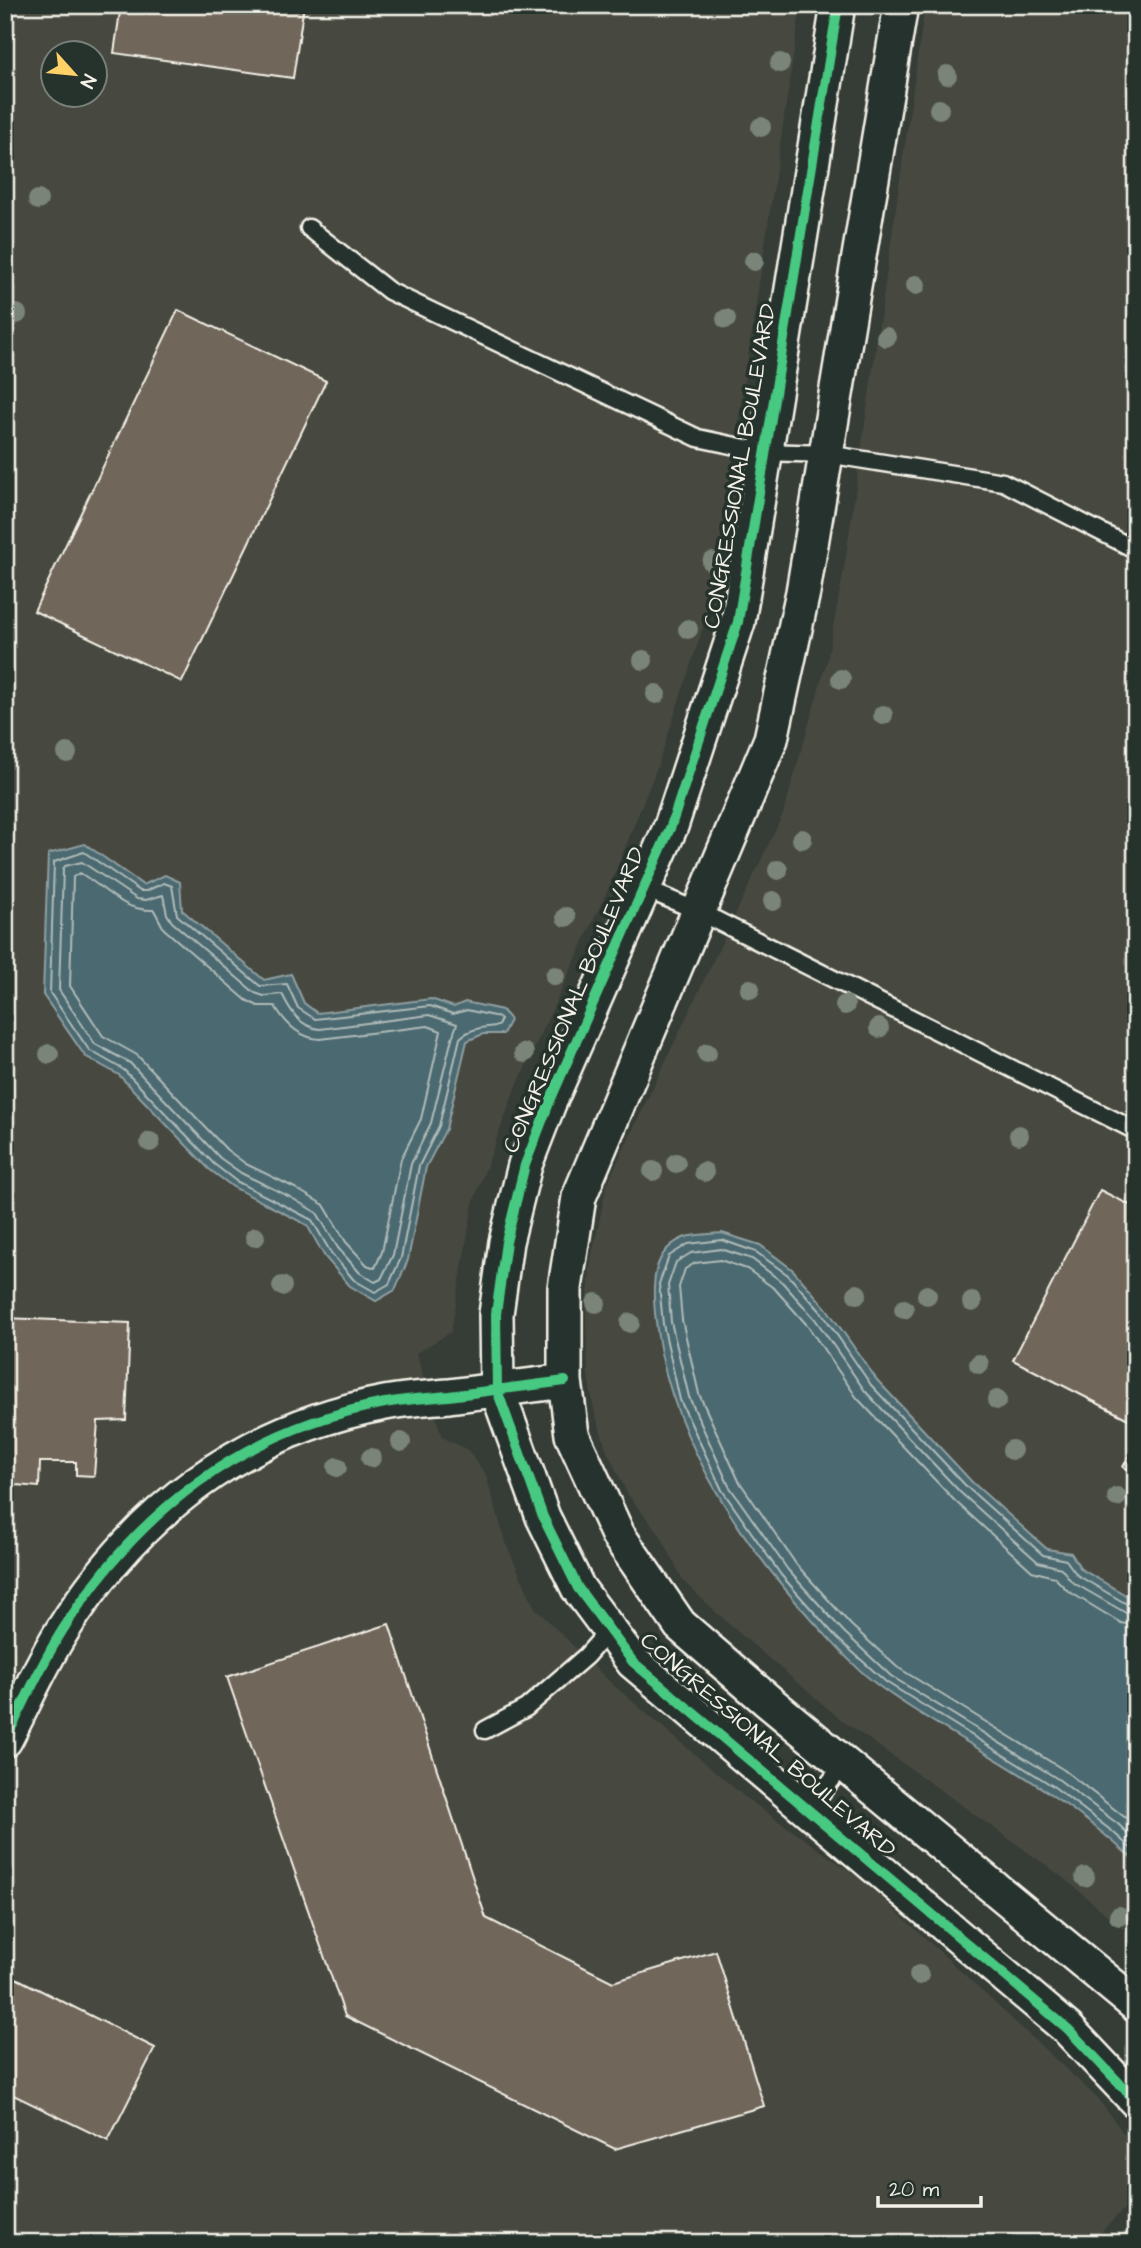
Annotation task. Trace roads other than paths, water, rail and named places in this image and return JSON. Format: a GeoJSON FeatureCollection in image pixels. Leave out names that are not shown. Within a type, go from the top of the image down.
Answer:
{"type":"FeatureCollection","features":[{"type":"Feature","properties":{"kind":"street","name":"CONGRESSIONAL BOULEVARD"},"geometry":{"type":"LineString","coordinates":[[838,5],[738,622],[671,826],[549,1103],[525,1165],[506,1242],[496,1314],[497,1390],[542,1517],[578,1588],[633,1662],[1068,2029],[1136,2101]]}},
{"type":"Feature","properties":{"kind":"street","name":"CONGRESSIONAL BOULEVARD"},"geometry":{"type":"LineString","coordinates":[[901,5],[803,592],[771,739],[579,1197],[565,1288],[565,1381],[572,1435],[618,1535],[680,1625],[1136,2006]]}},
{"type":"Feature","properties":{"kind":"street"},"geometry":{"type":"LineString","coordinates":[[5,1740],[61,1633],[95,1581],[123,1547],[163,1508],[211,1473],[270,1439],[328,1418],[385,1403],[565,1381]]}},
{"type":"Feature","properties":{"kind":"lane"},"geometry":{"type":"LineString","coordinates":[[309,228],[389,290],[698,438],[764,452],[827,454],[1003,482],[1136,550]]}},
{"type":"Feature","properties":{"kind":"lane"},"geometry":{"type":"LineString","coordinates":[[643,888],[700,912],[1136,1131]]}},
{"type":"Feature","properties":{"kind":"lane"},"geometry":{"type":"LineString","coordinates":[[485,1730],[527,1708],[586,1656],[609,1630]]}},
{"type":"Feature","properties":{"kind":"lane"},"geometry":{"type":"LineString","coordinates":[[809,1809],[844,1764]]}},
{"type":"Feature","properties":{"kind":"water"},"geometry":{"type":"Polygon","coordinates":[[[85,844],[143,885],[165,875],[180,882],[182,910],[264,980],[291,974],[304,1003],[317,1013],[431,999],[454,1007],[465,1002],[502,1010],[510,1020],[503,1034],[483,1034],[467,1041],[446,1129],[426,1167],[408,1260],[395,1290],[376,1301],[350,1286],[325,1257],[307,1225],[233,1187],[209,1169],[119,1075],[85,1056],[43,995],[48,854],[85,844]]]}},
{"type":"Feature","properties":{"kind":"water"},"geometry":{"type":"Polygon","coordinates":[[[722,1233],[760,1245],[793,1270],[827,1309],[877,1380],[972,1482],[1047,1549],[1071,1553],[1081,1569],[1136,1601],[1136,1862],[1061,1801],[903,1703],[863,1673],[783,1587],[731,1516],[689,1438],[673,1397],[661,1355],[654,1302],[657,1269],[666,1250],[686,1237],[722,1233]]]}}]}
